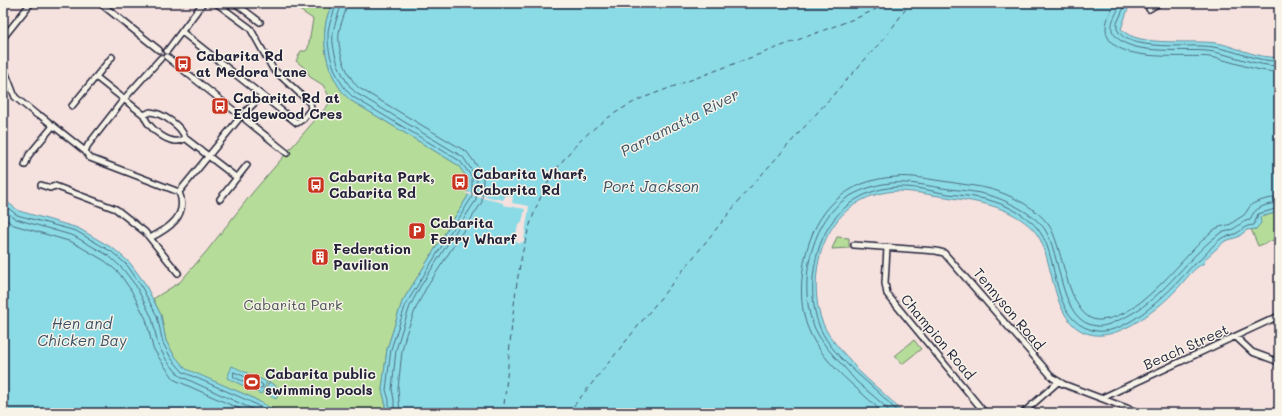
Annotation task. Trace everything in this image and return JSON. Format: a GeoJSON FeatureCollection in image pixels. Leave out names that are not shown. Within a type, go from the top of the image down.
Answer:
{"type":"FeatureCollection","features":[{"type":"Feature","properties":{"kind":"street"},"geometry":{"type":"LineString","coordinates":[[3,38],[31,3]]}},
{"type":"Feature","properties":{"kind":"street"},"geometry":{"type":"LineString","coordinates":[[100,3],[159,50],[164,49],[167,51]]}},
{"type":"Feature","properties":{"kind":"street"},"geometry":{"type":"LineString","coordinates":[[167,57],[167,51],[203,3]]}},
{"type":"Feature","properties":{"kind":"street"},"geometry":{"type":"LineString","coordinates":[[182,32],[297,124],[303,119],[310,109],[310,103],[274,69],[250,28],[216,3]]}},
{"type":"Feature","properties":{"kind":"street"},"geometry":{"type":"LineString","coordinates":[[235,3],[260,22]]}},
{"type":"Feature","properties":{"kind":"street"},"geometry":{"type":"LineString","coordinates":[[1149,9],[1159,3]]}},
{"type":"Feature","properties":{"kind":"street"},"geometry":{"type":"LineString","coordinates":[[159,50],[158,55],[161,58]]}},
{"type":"Feature","properties":{"kind":"street"},"geometry":{"type":"LineString","coordinates":[[72,106],[112,56]]}},
{"type":"Feature","properties":{"kind":"street"},"geometry":{"type":"LineString","coordinates":[[85,151],[88,145],[124,99],[161,58],[167,57],[237,113]]}},
{"type":"Feature","properties":{"kind":"street"},"geometry":{"type":"LineString","coordinates":[[3,66],[15,97],[85,151],[90,158],[179,192]]}},
{"type":"Feature","properties":{"kind":"street"},"geometry":{"type":"LineString","coordinates":[[96,77],[144,115],[148,125],[155,132],[173,141],[180,142],[185,138]]}},
{"type":"Feature","properties":{"kind":"street"},"geometry":{"type":"LineString","coordinates":[[246,120],[246,111],[262,96]]}},
{"type":"Feature","properties":{"kind":"street"},"geometry":{"type":"LineString","coordinates":[[237,113],[242,111],[246,114]]}},
{"type":"Feature","properties":{"kind":"street"},"geometry":{"type":"LineString","coordinates":[[144,115],[150,112],[158,112],[182,131],[185,138],[237,178]]}},
{"type":"Feature","properties":{"kind":"street"},"geometry":{"type":"LineString","coordinates":[[237,113],[236,117],[238,120]]}},
{"type":"Feature","properties":{"kind":"street"},"geometry":{"type":"LineString","coordinates":[[238,120],[242,122],[246,120]]}},
{"type":"Feature","properties":{"kind":"street"},"geometry":{"type":"LineString","coordinates":[[179,192],[238,120]]}},
{"type":"Feature","properties":{"kind":"street"},"geometry":{"type":"LineString","coordinates":[[246,120],[287,153]]}},
{"type":"Feature","properties":{"kind":"street"},"geometry":{"type":"LineString","coordinates":[[26,165],[29,155],[53,126]]}},
{"type":"Feature","properties":{"kind":"street"},"geometry":{"type":"LineString","coordinates":[[220,199],[247,165]]}},
{"type":"Feature","properties":{"kind":"street"},"geometry":{"type":"LineString","coordinates":[[41,185],[50,188],[55,186],[116,209],[145,232],[178,273]]}},
{"type":"Feature","properties":{"kind":"street"},"geometry":{"type":"LineString","coordinates":[[150,238],[166,230],[177,218],[182,208],[179,192]]}},
{"type":"Feature","properties":{"kind":"street","name":"Tennyson Road"},"geometry":{"type":"LineString","coordinates":[[854,245],[940,251],[947,255],[1048,374],[1058,382],[1140,413]]}},
{"type":"Feature","properties":{"kind":"street","name":"Champion Road"},"geometry":{"type":"LineString","coordinates":[[887,248],[885,282],[887,294],[985,413]]}},
{"type":"Feature","properties":{"kind":"street","name":"Beach Street"},"geometry":{"type":"LineString","coordinates":[[1102,398],[1279,316]]}},
{"type":"Feature","properties":{"kind":"street"},"geometry":{"type":"LineString","coordinates":[[1236,337],[1252,352],[1279,362]]}},
{"type":"Feature","properties":{"kind":"street"},"geometry":{"type":"LineString","coordinates":[[1023,413],[1058,382]]}},
{"type":"Feature","properties":{"kind":"green space","name":"Cabarita Park"},"geometry":{"type":"Polygon","coordinates":[[[289,3],[333,3],[325,27],[326,54],[335,80],[342,91],[350,100],[458,165],[468,179],[468,196],[402,302],[387,349],[382,390],[385,401],[385,413],[279,413],[251,397],[186,370],[174,355],[166,341],[161,315],[153,299],[180,282],[206,252],[253,192],[334,98],[330,98],[323,85],[310,77],[306,69],[296,61],[301,51],[306,51],[308,48],[313,19],[289,3]]]}},
{"type":"Feature","properties":{"kind":"green space"},"geometry":{"type":"Polygon","coordinates":[[[1279,212],[1279,240],[1276,239],[1258,246],[1251,229],[1256,229],[1260,217],[1279,212]]]}},
{"type":"Feature","properties":{"kind":"green space"},"geometry":{"type":"Polygon","coordinates":[[[837,237],[849,238],[849,248],[832,249],[837,237]]]}},
{"type":"Feature","properties":{"kind":"green space"},"geometry":{"type":"Polygon","coordinates":[[[914,340],[921,349],[902,364],[895,356],[914,340]]]}},
{"type":"Feature","properties":{"kind":"water","name":"Port Jackson"},"geometry":{"type":"Polygon","coordinates":[[[333,3],[1130,3],[1121,29],[1129,35],[1154,41],[1211,42],[1265,57],[1279,57],[1279,212],[1260,217],[1261,223],[1256,229],[1247,230],[1238,237],[1225,241],[1205,259],[1204,263],[1192,272],[1169,297],[1150,313],[1117,332],[1106,335],[1095,335],[1081,331],[1070,322],[1057,296],[1045,251],[1040,239],[1035,231],[1014,215],[981,203],[909,192],[897,191],[877,194],[859,202],[845,213],[833,226],[824,243],[816,280],[819,310],[824,326],[832,340],[859,371],[888,397],[902,413],[385,413],[385,401],[382,390],[387,349],[402,302],[468,196],[468,179],[458,165],[350,100],[342,91],[335,80],[326,54],[325,27],[333,3]]]}},
{"type":"Feature","properties":{"kind":"water","name":"Hen and Chicken Bay"},"geometry":{"type":"Polygon","coordinates":[[[3,199],[19,211],[78,228],[114,249],[130,263],[144,282],[161,315],[166,341],[174,355],[186,369],[251,397],[279,413],[3,413],[3,199]]]}},
{"type":"Feature","properties":{"kind":"water"},"geometry":{"type":"Polygon","coordinates":[[[232,366],[267,382],[261,394],[227,378],[232,366]]]}},
{"type":"Feature","properties":{"kind":"water"},"geometry":{"type":"Polygon","coordinates":[[[269,382],[281,389],[276,399],[264,393],[269,382]]]}},
{"type":"Feature","properties":{"kind":"pier","name":"Cabarita Ferry Wharf"},"geometry":{"type":"Polygon","coordinates":[[[466,192],[503,200],[506,195],[513,197],[512,203],[529,206],[524,241],[519,244],[515,240],[518,225],[522,222],[525,209],[503,205],[503,203],[466,194],[466,192]]]}},
{"type":"Feature","properties":{"kind":"ferry route"},"geometry":{"type":"LineString","coordinates":[[503,413],[512,320],[518,276],[527,234],[542,195],[564,159],[596,127],[640,99],[859,17],[889,3]]}},
{"type":"Feature","properties":{"kind":"ferry route"},"geometry":{"type":"LineString","coordinates":[[568,413],[746,192],[887,35],[910,3]]}},
{"type":"Feature","properties":{"kind":"place","name":"Cabarita Rd at Medora Lane"},"geometry":{"type":"Point","coordinates":[183,64]}},
{"type":"Feature","properties":{"kind":"place","name":"Cabarita Rd at Edgewood Cres"},"geometry":{"type":"Point","coordinates":[220,106]}},
{"type":"Feature","properties":{"kind":"place","name":"Cabarita Wharf, Cabarita Rd"},"geometry":{"type":"Point","coordinates":[460,182]}},
{"type":"Feature","properties":{"kind":"place","name":"Cabarita Park, Cabarita Rd"},"geometry":{"type":"Point","coordinates":[316,185]}},
{"type":"Feature","properties":{"kind":"place","name":"Cabarita Ferry Wharf"},"geometry":{"type":"Point","coordinates":[417,231]}},
{"type":"Feature","properties":{"kind":"place","name":"Federation Pavilion"},"geometry":{"type":"Point","coordinates":[320,257]}},
{"type":"Feature","properties":{"kind":"place","name":"Cabarita public swimming pools"},"geometry":{"type":"Point","coordinates":[252,382]}},
{"type":"Feature","properties":{"kind":"water label","name":"Parramatta River"},"geometry":{"type":"Point","coordinates":[680,123]}}]}
